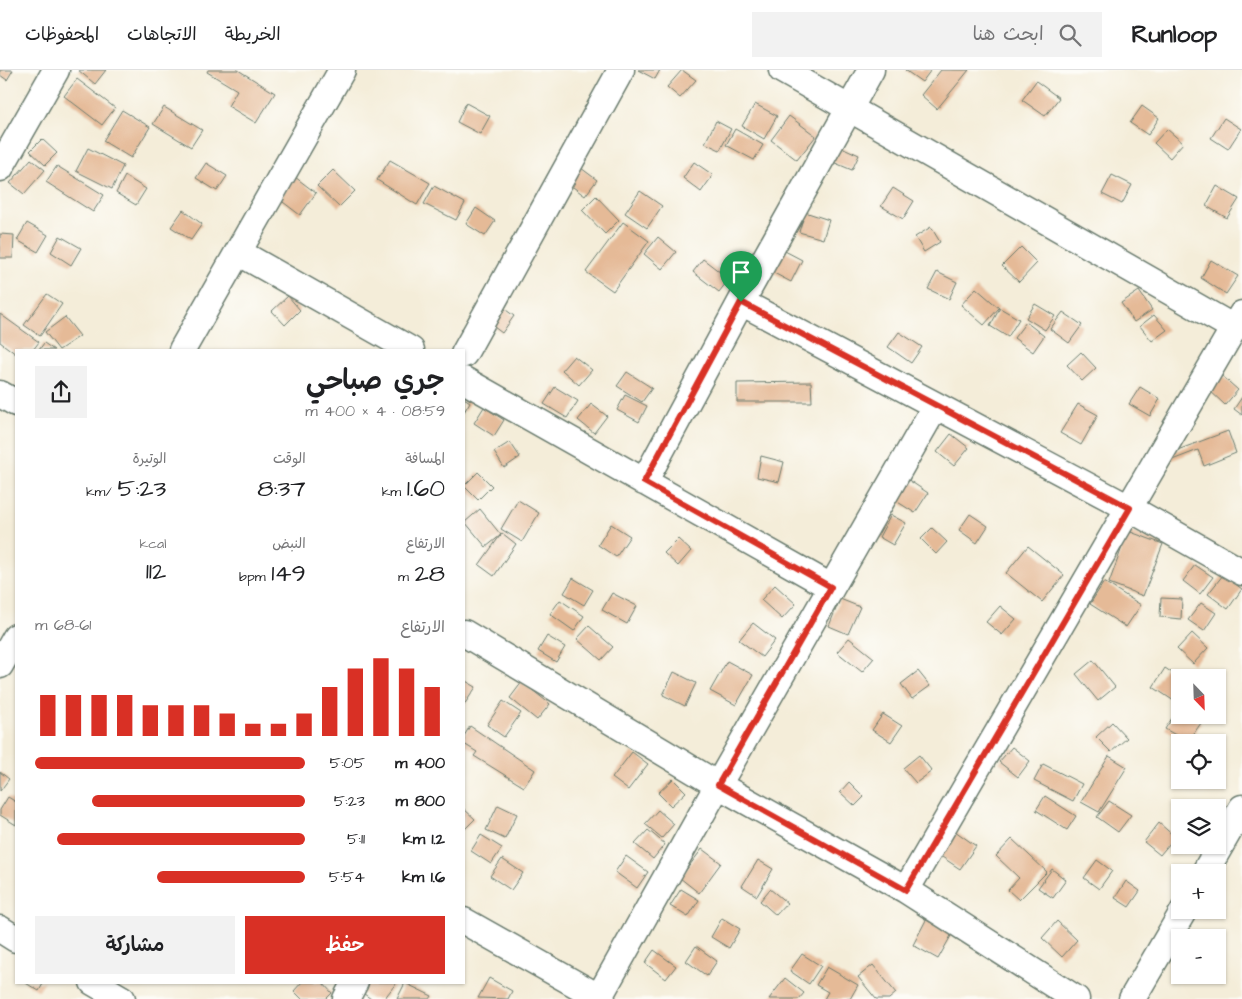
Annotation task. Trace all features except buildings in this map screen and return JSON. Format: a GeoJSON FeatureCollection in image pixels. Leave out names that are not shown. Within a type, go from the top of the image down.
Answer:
{"type":"FeatureCollection","features":[{"type":"Feature","properties":{"kind":"street"},"geometry":{"type":"LineString","coordinates":[[0,168],[7,140],[56,70]]}},
{"type":"Feature","properties":{"kind":"street"},"geometry":{"type":"LineString","coordinates":[[183,349],[342,70]]}},
{"type":"Feature","properties":{"kind":"street"},"geometry":{"type":"LineString","coordinates":[[465,352],[620,70]]}},
{"type":"Feature","properties":{"kind":"street"},"geometry":{"type":"LineString","coordinates":[[782,70],[848,110],[1238,321],[906,890]]}},
{"type":"Feature","properties":{"kind":"street"},"geometry":{"type":"LineString","coordinates":[[644,482],[741,302],[871,70]]}},
{"type":"Feature","properties":{"kind":"street"},"geometry":{"type":"LineString","coordinates":[[238,252],[409,349]]}},
{"type":"Feature","properties":{"kind":"street"},"geometry":{"type":"LineString","coordinates":[[741,302],[935,407],[1130,508],[1242,572]]}},
{"type":"Feature","properties":{"kind":"street"},"geometry":{"type":"LineString","coordinates":[[465,381],[831,587]]}},
{"type":"Feature","properties":{"kind":"street"},"geometry":{"type":"LineString","coordinates":[[0,394],[15,402]]}},
{"type":"Feature","properties":{"kind":"street"},"geometry":{"type":"LineString","coordinates":[[465,922],[600,998],[718,785],[935,407]]}},
{"type":"Feature","properties":{"kind":"street"},"geometry":{"type":"LineString","coordinates":[[465,634],[718,785],[906,890],[1076,999]]}},
{"type":"Feature","properties":{"kind":"street"},"geometry":{"type":"LineString","coordinates":[[7,664],[15,640]]}},
{"type":"Feature","properties":{"kind":"street"},"geometry":{"type":"LineString","coordinates":[[1210,864],[1238,824]]}},
{"type":"Feature","properties":{"kind":"street"},"geometry":{"type":"LineString","coordinates":[[1132,999],[1179,919]]}},
{"type":"Feature","properties":{"kind":"street"},"geometry":{"type":"LineString","coordinates":[[0,929],[15,938]]}},
{"type":"Feature","properties":{"kind":"street"},"geometry":{"type":"LineString","coordinates":[[346,999],[355,984]]}},
{"type":"Feature","properties":{"kind":"street"},"geometry":{"type":"LineString","coordinates":[[94,989],[122,999]]}},
{"type":"Feature","properties":{"kind":"route"},"geometry":{"type":"LineString","coordinates":[[741,302],[935,407],[1130,508],[906,890],[718,785],[831,587],[644,482],[741,302]]}}]}
